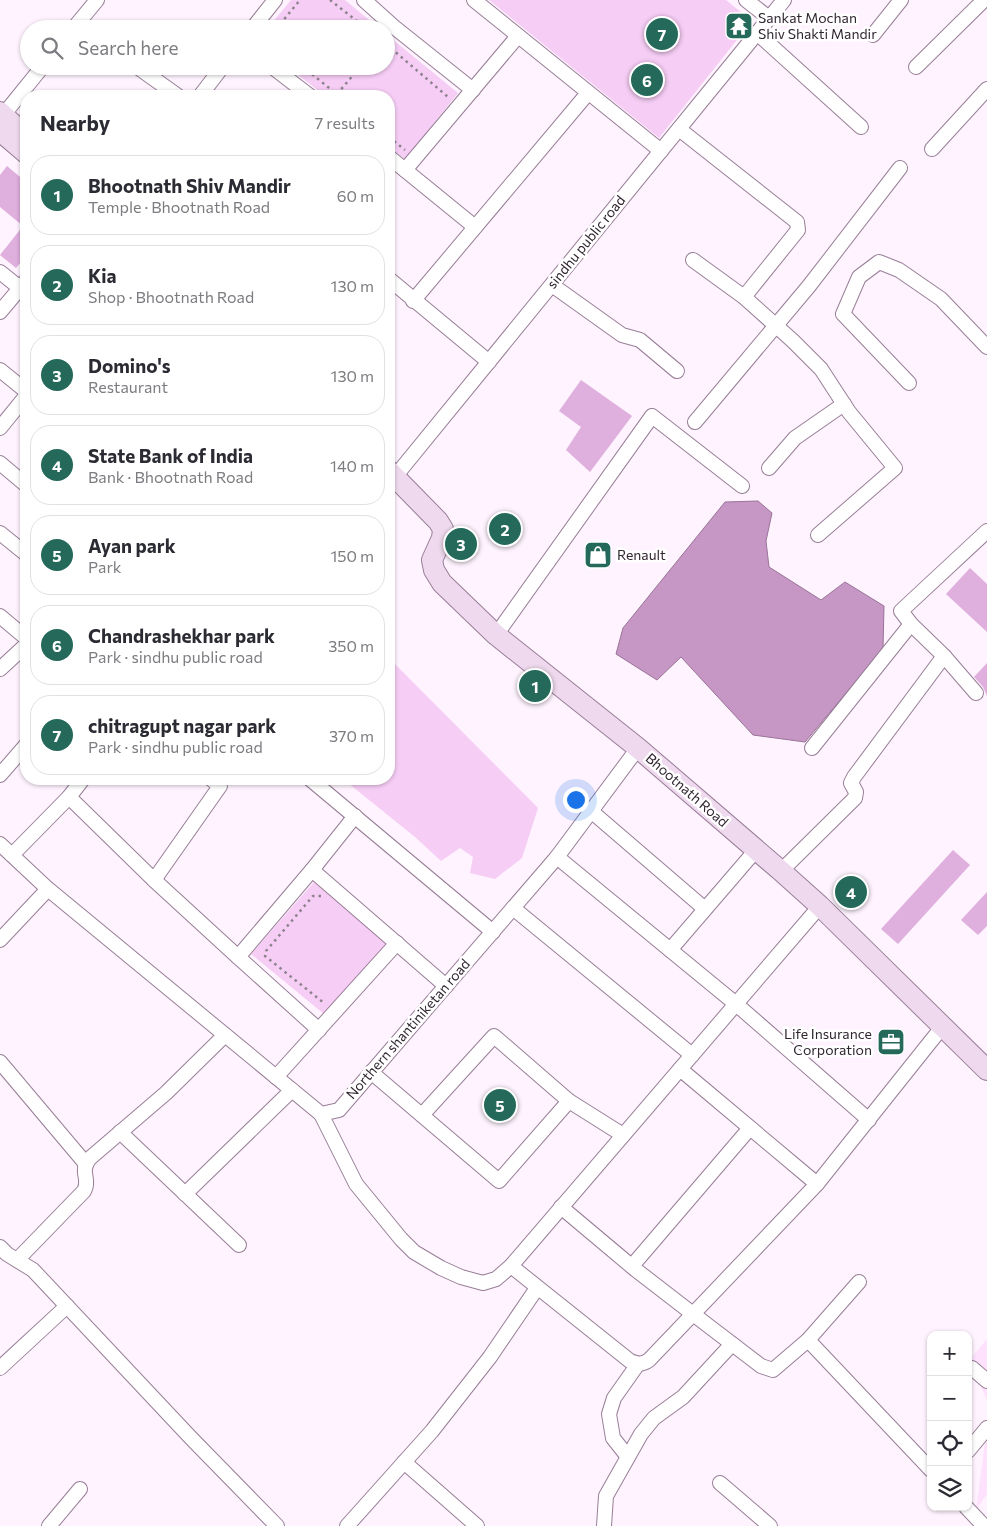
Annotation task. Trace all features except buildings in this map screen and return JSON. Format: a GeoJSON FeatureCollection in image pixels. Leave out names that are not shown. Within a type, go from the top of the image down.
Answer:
{"type":"FeatureCollection","features":[{"type":"Feature","properties":{"kind":"street"},"geometry":{"type":"LineString","coordinates":[[83,20],[97,0]]}},
{"type":"Feature","properties":{"kind":"street"},"geometry":{"type":"LineString","coordinates":[[259,20],[275,0]]}},
{"type":"Feature","properties":{"kind":"street"},"geometry":{"type":"LineString","coordinates":[[364,0],[386,20]]}},
{"type":"Feature","properties":{"kind":"street"},"geometry":{"type":"LineString","coordinates":[[474,0],[661,151]]}},
{"type":"Feature","properties":{"kind":"street"},"geometry":{"type":"LineString","coordinates":[[746,0],[769,18]]}},
{"type":"Feature","properties":{"kind":"street","name":"sindhu public road"},"geometry":{"type":"LineString","coordinates":[[395,474],[489,362],[784,0]]}},
{"type":"Feature","properties":{"kind":"street"},"geometry":{"type":"LineString","coordinates":[[874,35],[901,0]]}},
{"type":"Feature","properties":{"kind":"street"},"geometry":{"type":"LineString","coordinates":[[916,67],[984,0]]}},
{"type":"Feature","properties":{"kind":"street"},"geometry":{"type":"LineString","coordinates":[[395,28],[473,90]]}},
{"type":"Feature","properties":{"kind":"street"},"geometry":{"type":"LineString","coordinates":[[756,34],[862,127]]}},
{"type":"Feature","properties":{"kind":"street"},"geometry":{"type":"LineString","coordinates":[[405,170],[518,36]]}},
{"type":"Feature","properties":{"kind":"street"},"geometry":{"type":"LineString","coordinates":[[24,90],[36,75]]}},
{"type":"Feature","properties":{"kind":"street"},"geometry":{"type":"LineString","coordinates":[[149,75],[170,90]]}},
{"type":"Feature","properties":{"kind":"street"},"geometry":{"type":"LineString","coordinates":[[205,90],[216,75]]}},
{"type":"Feature","properties":{"kind":"street"},"geometry":{"type":"LineString","coordinates":[[283,75],[302,90]]}},
{"type":"Feature","properties":{"kind":"street"},"geometry":{"type":"LineString","coordinates":[[932,149],[987,89]]}},
{"type":"Feature","properties":{"kind":"street"},"geometry":{"type":"LineString","coordinates":[[413,300],[588,93]]}},
{"type":"Feature","properties":{"kind":"street"},"geometry":{"type":"LineString","coordinates":[[1,119],[20,95]]}},
{"type":"Feature","properties":{"kind":"street"},"geometry":{"type":"LineString","coordinates":[[1,119],[20,132]]}},
{"type":"Feature","properties":{"kind":"street"},"geometry":{"type":"LineString","coordinates":[[1,119],[20,146]]}},
{"type":"Feature","properties":{"kind":"street"},"geometry":{"type":"LineString","coordinates":[[679,129],[797,222],[798,230],[744,297]]}},
{"type":"Feature","properties":{"kind":"street"},"geometry":{"type":"LineString","coordinates":[[395,162],[475,227]]}},
{"type":"Feature","properties":{"kind":"street"},"geometry":{"type":"LineString","coordinates":[[695,422],[809,286],[900,168]]}},
{"type":"Feature","properties":{"kind":"street"},"geometry":{"type":"LineString","coordinates":[[693,260],[744,297],[821,369],[844,404],[895,468],[818,535]]}},
{"type":"Feature","properties":{"kind":"street"},"geometry":{"type":"LineString","coordinates":[[909,384],[843,314],[859,278],[879,262],[899,270],[941,299],[987,347]]}},
{"type":"Feature","properties":{"kind":"street"},"geometry":{"type":"LineString","coordinates":[[0,272],[20,282]]}},
{"type":"Feature","properties":{"kind":"street"},"geometry":{"type":"LineString","coordinates":[[395,284],[489,362]]}},
{"type":"Feature","properties":{"kind":"street"},"geometry":{"type":"LineString","coordinates":[[552,285],[622,335],[640,340],[676,371]]}},
{"type":"Feature","properties":{"kind":"street"},"geometry":{"type":"LineString","coordinates":[[0,312],[20,288]]}},
{"type":"Feature","properties":{"kind":"street"},"geometry":{"type":"LineString","coordinates":[[0,370],[20,386]]}},
{"type":"Feature","properties":{"kind":"street"},"geometry":{"type":"LineString","coordinates":[[0,428],[20,403]]}},
{"type":"Feature","properties":{"kind":"street"},"geometry":{"type":"LineString","coordinates":[[769,468],[794,438],[844,404]]}},
{"type":"Feature","properties":{"kind":"street"},"geometry":{"type":"LineString","coordinates":[[496,635],[652,416],[742,486]]}},
{"type":"Feature","properties":{"kind":"street"},"geometry":{"type":"LineString","coordinates":[[0,463],[20,480]]}},
{"type":"Feature","properties":{"kind":"street","name":"Bhootnath Road"},"geometry":{"type":"LineString","coordinates":[[395,484],[438,521],[443,529],[442,538],[432,560],[434,570],[442,583],[496,635],[638,748],[781,871],[820,906],[987,1070]]}},
{"type":"Feature","properties":{"kind":"street"},"geometry":{"type":"LineString","coordinates":[[976,693],[944,656],[910,624],[901,611],[987,530]]}},
{"type":"Feature","properties":{"kind":"street"},"geometry":{"type":"LineString","coordinates":[[0,532],[20,549]]}},
{"type":"Feature","properties":{"kind":"street"},"geometry":{"type":"LineString","coordinates":[[0,616],[20,633]]}},
{"type":"Feature","properties":{"kind":"street"},"geometry":{"type":"LineString","coordinates":[[812,748],[910,624]]}},
{"type":"Feature","properties":{"kind":"street"},"geometry":{"type":"LineString","coordinates":[[0,669],[20,651]]}},
{"type":"Feature","properties":{"kind":"street"},"geometry":{"type":"LineString","coordinates":[[781,871],[854,798],[856,792],[851,783],[854,777],[944,656]]}},
{"type":"Feature","properties":{"kind":"street","name":"Northern shantiniketan road"},"geometry":{"type":"LineString","coordinates":[[321,1114],[339,1110],[557,857],[638,748]]}},
{"type":"Feature","properties":{"kind":"street"},"geometry":{"type":"LineString","coordinates":[[0,775],[20,752]]}},
{"type":"Feature","properties":{"kind":"street"},"geometry":{"type":"LineString","coordinates":[[12,855],[78,785]]}},
{"type":"Feature","properties":{"kind":"street"},"geometry":{"type":"LineString","coordinates":[[154,880],[220,786],[219,785]]}},
{"type":"Feature","properties":{"kind":"street"},"geometry":{"type":"LineString","coordinates":[[317,785],[493,932]]}},
{"type":"Feature","properties":{"kind":"street"},"geometry":{"type":"LineString","coordinates":[[69,797],[154,880],[319,1030]]}},
{"type":"Feature","properties":{"kind":"street"},"geometry":{"type":"LineString","coordinates":[[591,811],[705,909]]}},
{"type":"Feature","properties":{"kind":"street"},"geometry":{"type":"LineString","coordinates":[[238,957],[355,816]]}},
{"type":"Feature","properties":{"kind":"street"},"geometry":{"type":"LineString","coordinates":[[0,844],[48,889],[321,1114],[356,1184],[414,1252],[461,1277],[483,1283],[496,1279],[511,1266],[820,906]]}},
{"type":"Feature","properties":{"kind":"street"},"geometry":{"type":"LineString","coordinates":[[670,950],[756,850]]}},
{"type":"Feature","properties":{"kind":"street"},"geometry":{"type":"LineString","coordinates":[[557,857],[736,1004],[869,1120]]}},
{"type":"Feature","properties":{"kind":"street"},"geometry":{"type":"LineString","coordinates":[[312,870],[446,986]]}},
{"type":"Feature","properties":{"kind":"street"},"geometry":{"type":"LineString","coordinates":[[0,940],[48,889]]}},
{"type":"Feature","properties":{"kind":"street"},"geometry":{"type":"LineString","coordinates":[[513,908],[692,1055]]}},
{"type":"Feature","properties":{"kind":"street"},"geometry":{"type":"LineString","coordinates":[[276,1077],[397,944]]}},
{"type":"Feature","properties":{"kind":"street"},"geometry":{"type":"LineString","coordinates":[[511,1266],[630,1361],[644,1364],[650,1360],[817,1184],[943,1026]]}},
{"type":"Feature","properties":{"kind":"street"},"geometry":{"type":"LineString","coordinates":[[17,1260],[84,1191],[87,1184],[84,1170],[86,1164],[166,1093],[225,1035]]}},
{"type":"Feature","properties":{"kind":"street"},"geometry":{"type":"LineString","coordinates":[[422,1115],[494,1036],[569,1101],[623,1135]]}},
{"type":"Feature","properties":{"kind":"street"},"geometry":{"type":"LineString","coordinates":[[0,1062],[86,1164]]}},
{"type":"Feature","properties":{"kind":"street"},"geometry":{"type":"LineString","coordinates":[[680,1069],[817,1184]]}},
{"type":"Feature","properties":{"kind":"street"},"geometry":{"type":"LineString","coordinates":[[371,1072],[499,1181],[569,1101]]}},
{"type":"Feature","properties":{"kind":"street"},"geometry":{"type":"LineString","coordinates":[[185,1194],[292,1090]]}},
{"type":"Feature","properties":{"kind":"street"},"geometry":{"type":"LineString","coordinates":[[632,1266],[750,1128]]}},
{"type":"Feature","properties":{"kind":"street"},"geometry":{"type":"LineString","coordinates":[[120,1132],[239,1245]]}},
{"type":"Feature","properties":{"kind":"street"},"geometry":{"type":"LineString","coordinates":[[561,1207],[692,1314],[761,1366],[773,1370],[808,1340],[859,1282]]}},
{"type":"Feature","properties":{"kind":"street"},"geometry":{"type":"LineString","coordinates":[[0,1247],[33,1270],[191,1438],[277,1526]]}},
{"type":"Feature","properties":{"kind":"street"},"geometry":{"type":"LineString","coordinates":[[347,1526],[432,1431],[490,1357],[538,1288]]}},
{"type":"Feature","properties":{"kind":"street"},"geometry":{"type":"LineString","coordinates":[[0,1368],[67,1306]]}},
{"type":"Feature","properties":{"kind":"street"},"geometry":{"type":"LineString","coordinates":[[808,1340],[927,1466]]}},
{"type":"Feature","properties":{"kind":"street"},"geometry":{"type":"LineString","coordinates":[[604,1526],[606,1496],[641,1434],[654,1418],[682,1397],[732,1344]]}},
{"type":"Feature","properties":{"kind":"street"},"geometry":{"type":"LineString","coordinates":[[628,1458],[613,1438],[609,1414],[614,1398],[638,1364]]}},
{"type":"Feature","properties":{"kind":"street"},"geometry":{"type":"LineString","coordinates":[[972,1368],[987,1381]]}},
{"type":"Feature","properties":{"kind":"street"},"geometry":{"type":"LineString","coordinates":[[972,1446],[987,1428]]}},
{"type":"Feature","properties":{"kind":"street"},"geometry":{"type":"LineString","coordinates":[[404,1462],[476,1526]]}},
{"type":"Feature","properties":{"kind":"street"},"geometry":{"type":"LineString","coordinates":[[720,1483],[770,1526]]}},
{"type":"Feature","properties":{"kind":"street"},"geometry":{"type":"LineString","coordinates":[[49,1526],[80,1489]]}},
{"type":"Feature","properties":{"kind":"street"},"geometry":{"type":"LineString","coordinates":[[970,1511],[984,1526]]}},
{"type":"Feature","properties":{"kind":"path"},"geometry":{"type":"LineString","coordinates":[[283,20],[300,0]]}},
{"type":"Feature","properties":{"kind":"path"},"geometry":{"type":"LineString","coordinates":[[330,0],[356,20]]}},
{"type":"Feature","properties":{"kind":"path"},"geometry":{"type":"LineString","coordinates":[[395,52],[449,98]]}},
{"type":"Feature","properties":{"kind":"path"},"geometry":{"type":"LineString","coordinates":[[313,75],[332,90]]}},
{"type":"Feature","properties":{"kind":"path"},"geometry":{"type":"LineString","coordinates":[[342,90],[353,75]]}},
{"type":"Feature","properties":{"kind":"path"},"geometry":{"type":"LineString","coordinates":[[326,1004],[321,1002],[265,956],[266,951],[313,896],[320,895],[327,901]]}},
{"type":"Feature","properties":{"kind":"shaded area"},"geometry":{"type":"Polygon","coordinates":[[[291,0],[345,0],[369,20],[274,20],[291,0]]]}},
{"type":"Feature","properties":{"kind":"shaded area"},"geometry":{"type":"Polygon","coordinates":[[[489,0],[726,0],[752,21],[659,138],[489,0]]]}},
{"type":"Feature","properties":{"kind":"shaded area"},"geometry":{"type":"Polygon","coordinates":[[[395,41],[458,93],[405,159],[395,152],[395,90],[317,90],[298,75],[395,75],[395,41]]]}},
{"type":"Feature","properties":{"kind":"shaded area"},"geometry":{"type":"Polygon","coordinates":[[[758,501],[772,513],[766,541],[769,567],[821,600],[845,582],[884,606],[883,649],[805,742],[753,735],[681,657],[657,680],[616,654],[623,628],[725,502],[758,501]]]}},
{"type":"Feature","properties":{"kind":"shaded area"},"geometry":{"type":"Polygon","coordinates":[[[395,664],[538,808],[522,858],[495,879],[470,873],[473,857],[460,848],[441,861],[415,837],[350,785],[395,785],[395,664]]]}},
{"type":"Feature","properties":{"kind":"shaded area"},"geometry":{"type":"Polygon","coordinates":[[[315,881],[388,945],[324,1014],[251,954],[315,881]]]}},
{"type":"Feature","properties":{"kind":"shaded area"},"geometry":{"type":"Polygon","coordinates":[[[987,1339],[987,1401],[972,1364],[972,1357],[987,1339]]]}},
{"type":"Feature","properties":{"kind":"shaded area"},"geometry":{"type":"Polygon","coordinates":[[[987,1428],[987,1494],[976,1510],[987,1428]]]}},
{"type":"Feature","properties":{"kind":"place","name":"Sankat Mochan Shiv Shakti Mandir"},"geometry":{"type":"Point","coordinates":[739,26]}},
{"type":"Feature","properties":{"kind":"place","name":"chitragupt nagar park"},"geometry":{"type":"Point","coordinates":[662,34]}},
{"type":"Feature","properties":{"kind":"place","name":"Chandrashekhar park"},"geometry":{"type":"Point","coordinates":[647,80]}},
{"type":"Feature","properties":{"kind":"place","name":"Kia"},"geometry":{"type":"Point","coordinates":[505,529]}},
{"type":"Feature","properties":{"kind":"place","name":"Domino's"},"geometry":{"type":"Point","coordinates":[461,544]}},
{"type":"Feature","properties":{"kind":"place","name":"Renault"},"geometry":{"type":"Point","coordinates":[598,555]}},
{"type":"Feature","properties":{"kind":"place","name":"Bhootnath Shiv Mandir"},"geometry":{"type":"Point","coordinates":[535,686]}},
{"type":"Feature","properties":{"kind":"place","name":"State Bank of India"},"geometry":{"type":"Point","coordinates":[851,892]}},
{"type":"Feature","properties":{"kind":"place","name":"Life Insurance Corporation"},"geometry":{"type":"Point","coordinates":[891,1042]}},
{"type":"Feature","properties":{"kind":"place","name":"Ayan park"},"geometry":{"type":"Point","coordinates":[500,1105]}}]}
